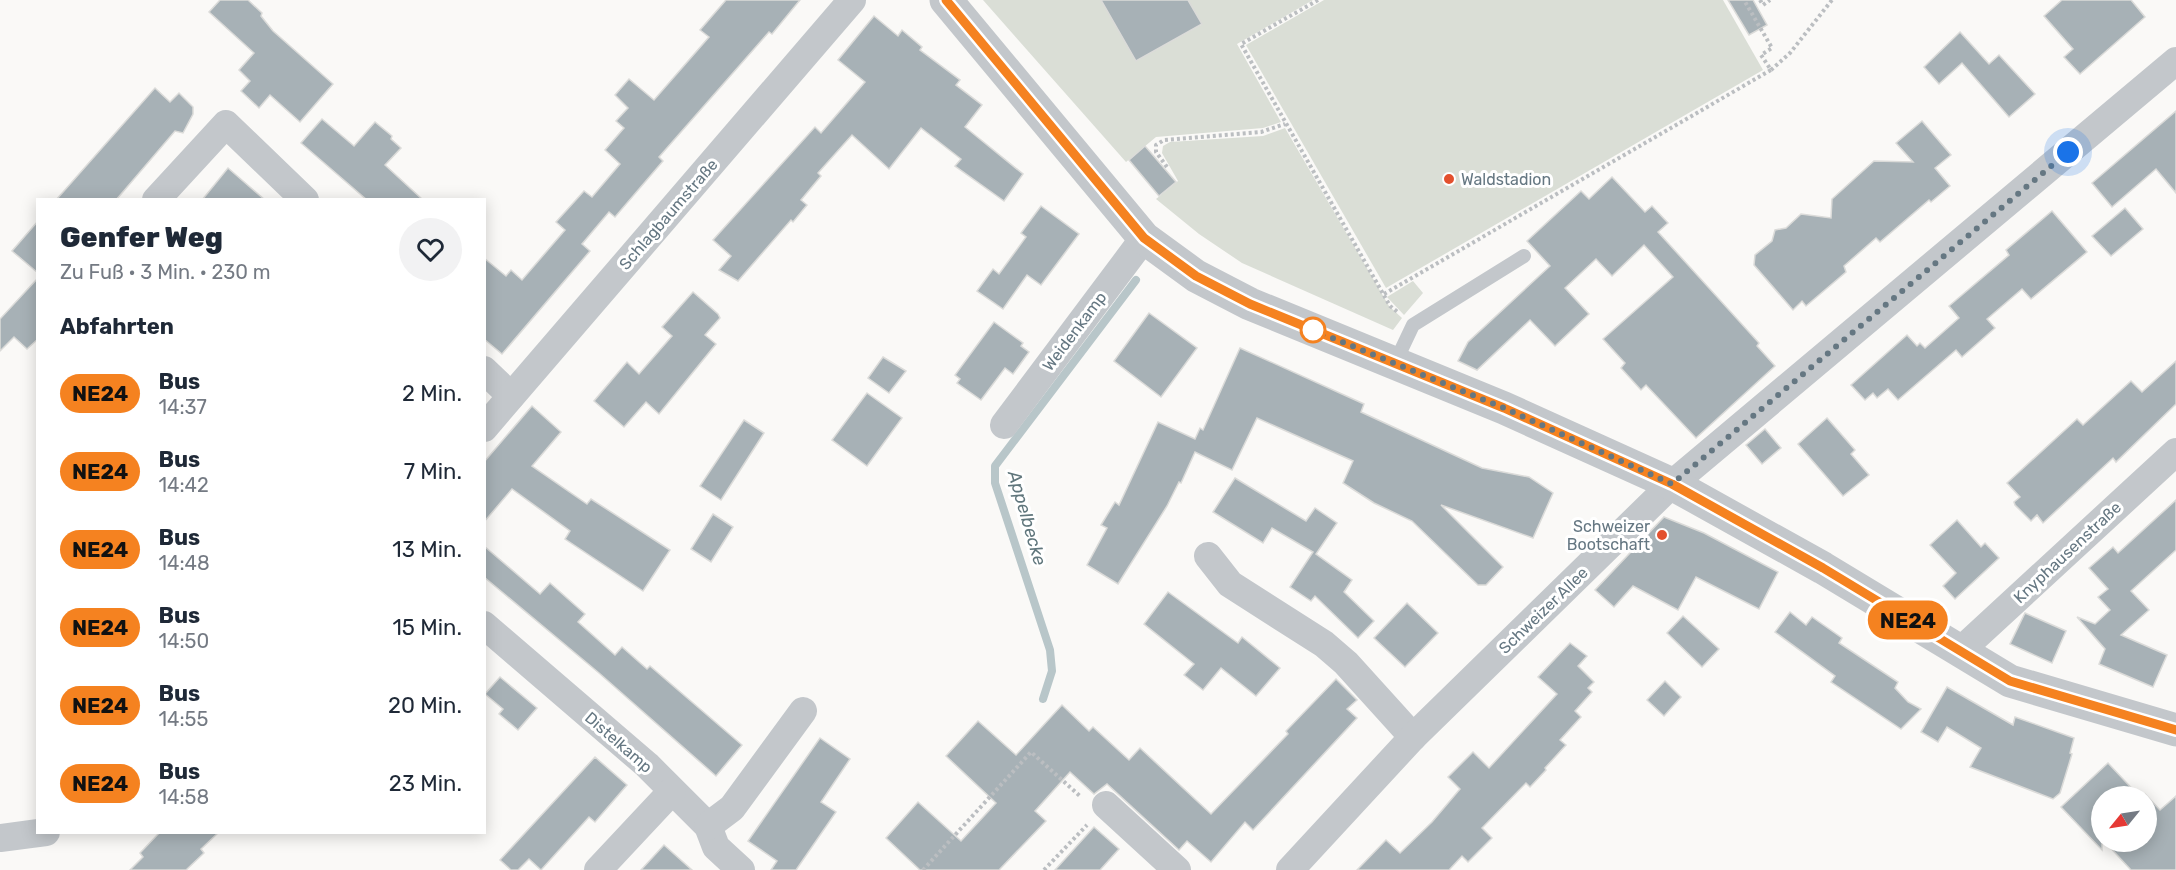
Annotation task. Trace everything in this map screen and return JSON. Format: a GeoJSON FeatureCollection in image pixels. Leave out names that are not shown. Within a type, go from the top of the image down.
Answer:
{"type":"FeatureCollection","features":[{"type":"Feature","properties":{"kind":"street","name":"Schlagbaumstraße"},"geometry":{"type":"LineString","coordinates":[[486,426],[852,0]]}},
{"type":"Feature","properties":{"kind":"street"},"geometry":{"type":"LineString","coordinates":[[946,0],[1144,238],[1196,276],[1250,304],[1504,408],[1672,484],[1823,568],[2010,681],[2176,730]]}},
{"type":"Feature","properties":{"kind":"street","name":"Schweizer Allee"},"geometry":{"type":"LineString","coordinates":[[1290,870],[1413,737],[1672,484],[2176,61]]}},
{"type":"Feature","properties":{"kind":"street"},"geometry":{"type":"LineString","coordinates":[[158,198],[226,124],[303,198]]}},
{"type":"Feature","properties":{"kind":"street","name":"Weidenkamp"},"geometry":{"type":"LineString","coordinates":[[1004,424],[1144,238]]}},
{"type":"Feature","properties":{"kind":"street"},"geometry":{"type":"LineString","coordinates":[[486,372],[512,396]]}},
{"type":"Feature","properties":{"kind":"street","name":"Knyphausenstraße"},"geometry":{"type":"LineString","coordinates":[[1959,652],[2176,452]]}},
{"type":"Feature","properties":{"kind":"street"},"geometry":{"type":"LineString","coordinates":[[1208,556],[1230,584],[1324,644],[1346,663],[1413,737]]}},
{"type":"Feature","properties":{"kind":"street","name":"Distelkamp"},"geometry":{"type":"LineString","coordinates":[[486,627],[647,765],[708,826],[716,847],[741,870]]}},
{"type":"Feature","properties":{"kind":"street"},"geometry":{"type":"LineString","coordinates":[[708,826],[732,808],[803,711]]}},
{"type":"Feature","properties":{"kind":"street"},"geometry":{"type":"LineString","coordinates":[[598,870],[672,791]]}},
{"type":"Feature","properties":{"kind":"street"},"geometry":{"type":"LineString","coordinates":[[1102,809],[1177,870]]}},
{"type":"Feature","properties":{"kind":"street"},"geometry":{"type":"LineString","coordinates":[[0,838],[36,833]]}},
{"type":"Feature","properties":{"kind":"lane"},"geometry":{"type":"LineString","coordinates":[[1395,363],[1413,325],[1524,256]]}},
{"type":"Feature","properties":{"kind":"path"},"geometry":{"type":"LineString","coordinates":[[1318,0],[1241,44],[1390,306],[1413,325]]}},
{"type":"Feature","properties":{"kind":"path"},"geometry":{"type":"LineString","coordinates":[[1744,0],[1772,48],[1761,55],[1770,70]]}},
{"type":"Feature","properties":{"kind":"path"},"geometry":{"type":"LineString","coordinates":[[1760,0],[1763,4],[1770,0]]}},
{"type":"Feature","properties":{"kind":"path"},"geometry":{"type":"LineString","coordinates":[[1384,294],[1770,70],[1790,53],[1832,0]]}},
{"type":"Feature","properties":{"kind":"path"},"geometry":{"type":"LineString","coordinates":[[1167,167],[1155,152],[1156,145],[1164,140],[1261,132],[1285,124]]}},
{"type":"Feature","properties":{"kind":"path"},"geometry":{"type":"LineString","coordinates":[[923,870],[1031,752],[1102,809],[1044,870]]}},
{"type":"Feature","properties":{"kind":"shaded area"},"geometry":{"type":"Polygon","coordinates":[[[983,0],[1101,0],[1136,61],[1201,25],[1188,0],[1313,0],[1237,44],[1281,122],[1263,128],[1156,137],[1126,162],[983,0]]]}},
{"type":"Feature","properties":{"kind":"shaded area","name":"Waldstadion"},"geometry":{"type":"Polygon","coordinates":[[[1324,0],[1723,0],[1763,70],[1386,288],[1246,45],[1324,0]]]}},
{"type":"Feature","properties":{"kind":"shaded area"},"geometry":{"type":"Polygon","coordinates":[[[1285,128],[1389,306],[1402,318],[1393,330],[1242,263],[1199,234],[1156,199],[1178,181],[1162,153],[1163,146],[1170,142],[1263,136],[1285,128]]]}},
{"type":"Feature","properties":{"kind":"shaded area"},"geometry":{"type":"Polygon","coordinates":[[[1413,281],[1423,293],[1404,315],[1387,297],[1413,281]]]}},
{"type":"Feature","properties":{"kind":"building"},"geometry":{"type":"Polygon","coordinates":[[[220,0],[248,0],[262,13],[261,16],[273,31],[333,84],[300,122],[270,95],[259,108],[241,91],[250,81],[239,70],[254,53],[209,12],[220,0]]]}},
{"type":"Feature","properties":{"kind":"building"},"geometry":{"type":"Polygon","coordinates":[[[726,0],[800,0],[772,34],[769,32],[659,157],[663,161],[615,217],[609,212],[582,244],[590,251],[502,354],[486,341],[486,260],[506,276],[511,270],[522,280],[565,230],[556,222],[584,191],[592,197],[620,164],[605,150],[624,128],[616,121],[628,108],[615,95],[629,79],[654,100],[709,37],[700,30],[726,0]]]}},
{"type":"Feature","properties":{"kind":"building"},"geometry":{"type":"Polygon","coordinates":[[[1101,0],[1188,0],[1202,24],[1136,61],[1101,0]]]}},
{"type":"Feature","properties":{"kind":"building"},"geometry":{"type":"Polygon","coordinates":[[[1728,0],[1753,0],[1767,25],[1749,35],[1728,0]]]}},
{"type":"Feature","properties":{"kind":"building"},"geometry":{"type":"Polygon","coordinates":[[[2062,0],[2131,0],[2145,17],[2080,74],[2064,57],[2073,49],[2044,16],[2062,0]]]}},
{"type":"Feature","properties":{"kind":"building"},"geometry":{"type":"Polygon","coordinates":[[[874,16],[898,36],[902,30],[922,47],[920,50],[960,80],[956,85],[982,105],[965,127],[1023,174],[1004,201],[955,166],[961,159],[921,128],[889,169],[852,135],[818,173],[821,176],[801,200],[807,205],[738,281],[719,270],[731,256],[713,240],[815,127],[821,133],[865,82],[838,60],[874,16]]]}},
{"type":"Feature","properties":{"kind":"building"},"geometry":{"type":"Polygon","coordinates":[[[1960,32],[1989,64],[1999,55],[2035,94],[2009,117],[1962,63],[1939,84],[1924,67],[1960,32]]]}},
{"type":"Feature","properties":{"kind":"building"},"geometry":{"type":"Polygon","coordinates":[[[155,88],[170,102],[179,93],[193,107],[193,114],[183,133],[175,131],[118,198],[58,198],[155,88]]]}},
{"type":"Feature","properties":{"kind":"building"},"geometry":{"type":"Polygon","coordinates":[[[2176,111],[2176,193],[2156,169],[2112,207],[2092,183],[2176,111]]]}},
{"type":"Feature","properties":{"kind":"building"},"geometry":{"type":"Polygon","coordinates":[[[322,119],[354,146],[375,122],[392,136],[391,139],[401,148],[385,165],[421,198],[365,198],[301,143],[322,119]]]}},
{"type":"Feature","properties":{"kind":"building"},"geometry":{"type":"Polygon","coordinates":[[[1922,121],[1951,155],[1935,168],[1950,186],[1931,202],[1929,200],[1880,242],[1876,238],[1844,266],[1846,272],[1806,306],[1802,301],[1793,310],[1754,265],[1755,255],[1772,241],[1775,230],[1786,228],[1801,214],[1831,218],[1832,199],[1874,161],[1913,162],[1896,143],[1922,121]]]}},
{"type":"Feature","properties":{"kind":"building"},"geometry":{"type":"Polygon","coordinates":[[[1145,146],[1176,182],[1159,196],[1129,160],[1145,146]]]}},
{"type":"Feature","properties":{"kind":"building"},"geometry":{"type":"Polygon","coordinates":[[[228,168],[263,198],[204,198],[228,168]]]}},
{"type":"Feature","properties":{"kind":"building"},"geometry":{"type":"Polygon","coordinates":[[[1612,177],[1645,212],[1652,206],[1668,223],[1658,232],[1759,343],[1757,346],[1775,366],[1696,438],[1646,385],[1641,390],[1621,368],[1625,363],[1603,339],[1673,277],[1644,245],[1612,276],[1596,259],[1565,288],[1589,314],[1555,346],[1530,320],[1477,370],[1458,361],[1468,342],[1550,266],[1527,241],[1581,191],[1589,199],[1612,177]]]}},
{"type":"Feature","properties":{"kind":"building"},"geometry":{"type":"Polygon","coordinates":[[[1041,206],[1079,234],[1041,285],[1027,275],[1003,309],[977,291],[993,269],[999,274],[1026,237],[1021,233],[1041,206]]]}},
{"type":"Feature","properties":{"kind":"building"},"geometry":{"type":"Polygon","coordinates":[[[2125,208],[2143,229],[2111,256],[2092,236],[2125,208]]]}},
{"type":"Feature","properties":{"kind":"building"},"geometry":{"type":"Polygon","coordinates":[[[2052,211],[2087,252],[2031,299],[2022,289],[1987,319],[1995,328],[1962,357],[1956,350],[1898,400],[1888,389],[1877,398],[1873,393],[1865,400],[1851,385],[1907,335],[1917,346],[1920,343],[1925,348],[1959,318],[1949,306],[2009,255],[2006,250],[2052,211]]]}},
{"type":"Feature","properties":{"kind":"building"},"geometry":{"type":"Polygon","coordinates":[[[36,223],[36,271],[12,251],[36,223]]]}},
{"type":"Feature","properties":{"kind":"building"},"geometry":{"type":"Polygon","coordinates":[[[36,280],[36,341],[27,349],[14,337],[0,351],[0,319],[36,280]]]}},
{"type":"Feature","properties":{"kind":"building"},"geometry":{"type":"Polygon","coordinates":[[[693,292],[720,318],[705,335],[716,344],[659,414],[646,402],[624,427],[594,401],[627,362],[639,374],[672,336],[662,327],[693,292]]]}},
{"type":"Feature","properties":{"kind":"building"},"geometry":{"type":"Polygon","coordinates":[[[1149,313],[1197,348],[1161,397],[1114,361],[1149,313]]]}},
{"type":"Feature","properties":{"kind":"building"},"geometry":{"type":"Polygon","coordinates":[[[994,322],[1023,343],[1021,346],[1029,352],[1013,374],[1005,368],[981,400],[957,383],[960,379],[955,375],[994,322]]]}},
{"type":"Feature","properties":{"kind":"building"},"geometry":{"type":"Polygon","coordinates":[[[1240,348],[1364,404],[1361,412],[1482,468],[1529,477],[1553,493],[1533,538],[1441,505],[1503,567],[1486,585],[1478,585],[1412,521],[1374,503],[1343,483],[1353,461],[1257,418],[1232,470],[1195,452],[1181,483],[1179,482],[1167,506],[1118,584],[1087,565],[1107,528],[1101,525],[1115,502],[1119,505],[1158,422],[1195,439],[1200,428],[1203,430],[1240,348]]]}},
{"type":"Feature","properties":{"kind":"building"},"geometry":{"type":"Polygon","coordinates":[[[883,357],[906,371],[889,393],[868,378],[883,357]]]}},
{"type":"Feature","properties":{"kind":"building"},"geometry":{"type":"Polygon","coordinates":[[[2176,361],[2176,404],[2116,462],[2113,458],[2043,523],[2037,515],[2031,521],[2015,505],[2014,502],[2020,497],[2007,483],[2077,419],[2083,425],[2131,381],[2142,392],[2176,361]]]}},
{"type":"Feature","properties":{"kind":"building"},"geometry":{"type":"Polygon","coordinates":[[[867,393],[902,418],[867,466],[832,440],[867,393]]]}},
{"type":"Feature","properties":{"kind":"building"},"geometry":{"type":"Polygon","coordinates":[[[532,406],[561,432],[532,466],[587,504],[591,499],[670,550],[643,591],[565,539],[570,531],[512,489],[486,520],[486,460],[532,406]]]}},
{"type":"Feature","properties":{"kind":"building"},"geometry":{"type":"Polygon","coordinates":[[[1827,418],[1855,450],[1851,454],[1869,475],[1843,496],[1798,444],[1827,418]]]}},
{"type":"Feature","properties":{"kind":"building"},"geometry":{"type":"Polygon","coordinates":[[[744,420],[764,433],[721,500],[700,486],[744,420]]]}},
{"type":"Feature","properties":{"kind":"building"},"geometry":{"type":"Polygon","coordinates":[[[1765,429],[1781,448],[1762,464],[1746,445],[1765,429]]]}},
{"type":"Feature","properties":{"kind":"building"},"geometry":{"type":"Polygon","coordinates":[[[1235,478],[1306,521],[1315,508],[1337,523],[1316,554],[1352,580],[1344,592],[1374,621],[1358,638],[1315,596],[1311,601],[1290,587],[1313,552],[1272,528],[1263,543],[1213,512],[1235,478]]]}},
{"type":"Feature","properties":{"kind":"building"},"geometry":{"type":"Polygon","coordinates":[[[2176,500],[2176,550],[2131,591],[2149,610],[2121,635],[2167,655],[2153,687],[2099,664],[2105,649],[2077,617],[2095,624],[2110,610],[2098,597],[2108,589],[2089,568],[2113,547],[2118,553],[2176,500]]]}},
{"type":"Feature","properties":{"kind":"building"},"geometry":{"type":"Polygon","coordinates":[[[713,514],[733,527],[711,562],[691,549],[713,514]]]}},
{"type":"Feature","properties":{"kind":"building"},"geometry":{"type":"Polygon","coordinates":[[[1664,517],[1704,533],[1778,572],[1759,609],[1696,577],[1678,610],[1633,586],[1614,607],[1595,590],[1664,517]]]}},
{"type":"Feature","properties":{"kind":"building"},"geometry":{"type":"Polygon","coordinates":[[[1957,520],[1981,547],[1985,543],[1999,558],[1955,599],[1943,586],[1956,573],[1930,545],[1957,520]]]}},
{"type":"Feature","properties":{"kind":"building"},"geometry":{"type":"Polygon","coordinates":[[[486,548],[540,594],[550,583],[585,614],[578,622],[615,655],[622,647],[647,669],[650,666],[742,745],[716,776],[599,673],[486,579],[486,548]]]}},
{"type":"Feature","properties":{"kind":"building"},"geometry":{"type":"Polygon","coordinates":[[[1168,592],[1238,643],[1242,637],[1280,668],[1256,696],[1221,668],[1203,690],[1184,675],[1194,664],[1144,624],[1168,592]]]}},
{"type":"Feature","properties":{"kind":"building"},"geometry":{"type":"Polygon","coordinates":[[[1407,603],[1438,633],[1405,667],[1374,638],[1407,603]]]}},
{"type":"Feature","properties":{"kind":"building"},"geometry":{"type":"Polygon","coordinates":[[[1790,612],[1806,625],[1812,617],[1842,638],[1839,643],[1898,682],[1895,688],[1908,702],[1921,709],[1901,729],[1831,682],[1835,676],[1775,632],[1790,612]]]}},
{"type":"Feature","properties":{"kind":"building"},"geometry":{"type":"Polygon","coordinates":[[[2025,613],[2066,631],[2052,663],[2010,644],[2025,613]]]}},
{"type":"Feature","properties":{"kind":"building"},"geometry":{"type":"Polygon","coordinates":[[[1683,616],[1719,649],[1702,667],[1667,633],[1683,616]]]}},
{"type":"Feature","properties":{"kind":"building"},"geometry":{"type":"Polygon","coordinates":[[[1570,643],[1587,656],[1578,666],[1594,682],[1588,688],[1592,692],[1575,711],[1581,717],[1560,740],[1566,745],[1545,768],[1546,770],[1530,787],[1526,783],[1482,828],[1492,838],[1468,862],[1462,856],[1449,870],[1357,870],[1386,840],[1400,853],[1432,822],[1460,789],[1448,777],[1473,752],[1489,768],[1557,694],[1538,677],[1570,643]]]}},
{"type":"Feature","properties":{"kind":"building"},"geometry":{"type":"Polygon","coordinates":[[[500,677],[537,708],[518,730],[499,714],[503,709],[486,693],[500,677]]]}},
{"type":"Feature","properties":{"kind":"building"},"geometry":{"type":"Polygon","coordinates":[[[1336,679],[1357,700],[1347,709],[1357,718],[1253,830],[1245,822],[1211,862],[1187,841],[1179,850],[1107,784],[1094,794],[1070,772],[1035,811],[1046,821],[999,870],[920,870],[886,838],[918,802],[961,841],[996,803],[946,756],[978,721],[1016,755],[1062,705],[1089,731],[1093,727],[1129,760],[1140,748],[1211,814],[1288,734],[1286,731],[1336,679]]]}},
{"type":"Feature","properties":{"kind":"building"},"geometry":{"type":"Polygon","coordinates":[[[1665,681],[1681,697],[1664,716],[1647,700],[1665,681]]]}},
{"type":"Feature","properties":{"kind":"building"},"geometry":{"type":"Polygon","coordinates":[[[1947,687],[2013,725],[2015,717],[2074,738],[2070,753],[2072,754],[2060,793],[2053,799],[1970,767],[1981,748],[1947,727],[1938,742],[1921,732],[1947,687]]]}},
{"type":"Feature","properties":{"kind":"building"},"geometry":{"type":"Polygon","coordinates":[[[820,738],[850,759],[821,802],[836,812],[796,870],[771,870],[777,861],[748,841],[820,738]]]}},
{"type":"Feature","properties":{"kind":"building"},"geometry":{"type":"Polygon","coordinates":[[[595,757],[627,785],[595,822],[589,817],[541,870],[529,859],[518,870],[511,870],[500,860],[595,757]]]}},
{"type":"Feature","properties":{"kind":"building"},"geometry":{"type":"Polygon","coordinates":[[[2108,763],[2130,786],[2091,786],[2091,838],[2061,807],[2108,763]]]}},
{"type":"Feature","properties":{"kind":"building"},"geometry":{"type":"Polygon","coordinates":[[[2176,796],[2176,870],[2131,870],[2114,852],[2157,852],[2157,807],[2160,810],[2176,796]]]}},
{"type":"Feature","properties":{"kind":"building"},"geometry":{"type":"Polygon","coordinates":[[[1094,827],[1119,849],[1100,870],[1055,870],[1094,827]]]}},
{"type":"Feature","properties":{"kind":"building"},"geometry":{"type":"Polygon","coordinates":[[[158,834],[217,834],[201,849],[204,853],[186,870],[130,870],[143,857],[140,853],[158,834]]]}},
{"type":"Feature","properties":{"kind":"building"},"geometry":{"type":"Polygon","coordinates":[[[664,845],[692,870],[641,870],[664,845]]]}},
{"type":"Feature","properties":{"kind":"waterway","name":"Appelbecke"},"geometry":{"type":"LineString","coordinates":[[1043,699],[1052,671],[1050,650],[995,483],[995,466],[1136,280]]}},
{"type":"Feature","properties":{"kind":"bus line","name":"NE24"},"geometry":{"type":"LineString","coordinates":[[946,0],[1144,238],[1196,276],[1250,304],[1504,408],[1672,484],[1823,568],[2010,681],[2176,730]]}},
{"type":"Feature","properties":{"kind":"place","name":"Waldstadion"},"geometry":{"type":"Point","coordinates":[1449,179]}},
{"type":"Feature","properties":{"kind":"place","name":"Schweizer Bootschaft"},"geometry":{"type":"Point","coordinates":[1662,535]}},
{"type":"Feature","properties":{"kind":"route"},"geometry":{"type":"LineString","coordinates":[[1313,330],[1504,408],[1672,484],[2068,152]]}}]}
